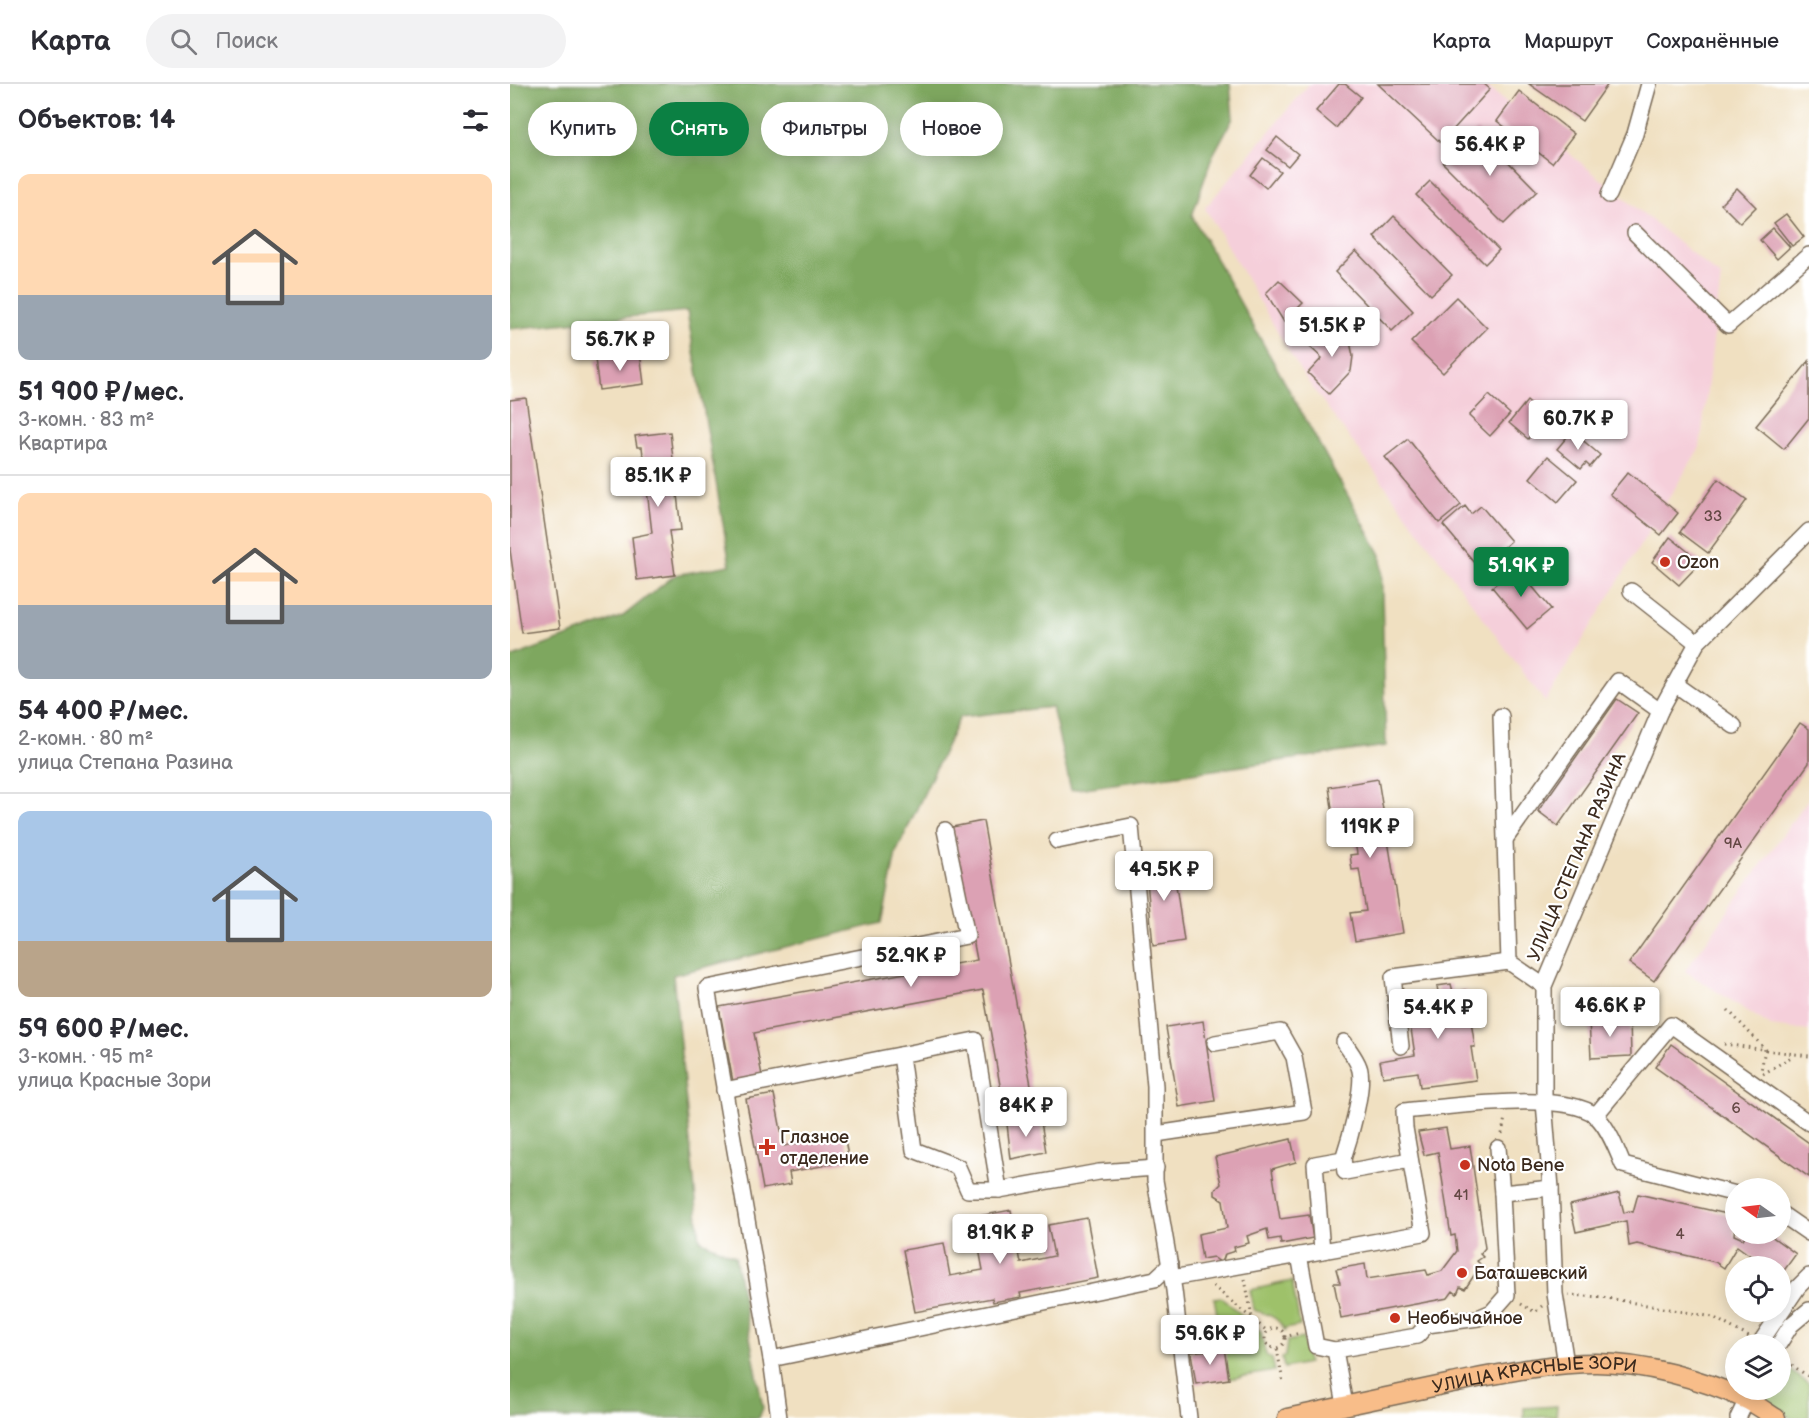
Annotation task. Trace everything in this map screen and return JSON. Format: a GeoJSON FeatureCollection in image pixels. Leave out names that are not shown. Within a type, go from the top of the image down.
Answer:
{"type":"FeatureCollection","features":[{"type":"Feature","properties":{"kind":"main road","name":"УЛИЦА КРАСНЫЕ ЗОРИ"},"geometry":{"type":"LineString","coordinates":[[1287,1418],[1486,1377],[1566,1364],[1607,1364],[1670,1374],[1725,1390]]}},
{"type":"Feature","properties":{"kind":"main road","name":"УЛИЦА КРАСНЫЕ ЗОРИ"},"geometry":{"type":"LineString","coordinates":[[1756,1400],[1776,1418]]}},
{"type":"Feature","properties":{"kind":"street"},"geometry":{"type":"LineString","coordinates":[[1609,195],[1635,134],[1649,84]]}},
{"type":"Feature","properties":{"kind":"street"},"geometry":{"type":"LineString","coordinates":[[1635,233],[1728,325],[1809,255]]}},
{"type":"Feature","properties":{"kind":"street","name":"УЛИЦА СТЕПАНА РАЗИНА"},"geometry":{"type":"LineString","coordinates":[[1566,1364],[1555,1294],[1551,1188],[1544,1102],[1544,986],[1660,711],[1697,644],[1806,539]]}},
{"type":"Feature","properties":{"kind":"street"},"geometry":{"type":"LineString","coordinates":[[1631,591],[1697,644]]}},
{"type":"Feature","properties":{"kind":"street"},"geometry":{"type":"LineString","coordinates":[[1506,838],[1618,681],[1660,711]]}},
{"type":"Feature","properties":{"kind":"street"},"geometry":{"type":"LineString","coordinates":[[1676,685],[1734,726]]}},
{"type":"Feature","properties":{"kind":"street"},"geometry":{"type":"LineString","coordinates":[[1501,716],[1509,962]]}},
{"type":"Feature","properties":{"kind":"street"},"geometry":{"type":"LineString","coordinates":[[1057,841],[1131,826],[1155,1086],[1155,1180],[1171,1272],[1189,1418]]}},
{"type":"Feature","properties":{"kind":"street"},"geometry":{"type":"LineString","coordinates":[[779,1418],[771,1359],[707,988],[967,936],[945,830]]}},
{"type":"Feature","properties":{"kind":"street"},"geometry":{"type":"LineString","coordinates":[[1401,1046],[1393,977],[1509,962],[1544,986]]}},
{"type":"Feature","properties":{"kind":"street"},"geometry":{"type":"LineString","coordinates":[[1595,1116],[1671,1025],[1809,1124]]}},
{"type":"Feature","properties":{"kind":"street"},"geometry":{"type":"LineString","coordinates":[[1156,1134],[1304,1112],[1294,1057],[1280,1032],[1215,1043]]}},
{"type":"Feature","properties":{"kind":"street"},"geometry":{"type":"LineString","coordinates":[[724,1090],[975,1040],[999,1190]]}},
{"type":"Feature","properties":{"kind":"street"},"geometry":{"type":"LineString","coordinates":[[1344,1042],[1360,1068],[1353,1130],[1343,1159],[1345,1172],[1410,1160]]}},
{"type":"Feature","properties":{"kind":"street"},"geometry":{"type":"LineString","coordinates":[[901,1054],[914,1150],[958,1167],[968,1190],[999,1190],[1098,1172],[1156,1168]]}},
{"type":"Feature","properties":{"kind":"street"},"geometry":{"type":"LineString","coordinates":[[771,1359],[1155,1279],[1171,1272],[1198,1273],[1423,1233],[1404,1111],[1506,1103],[1567,1104],[1595,1116],[1614,1142],[1623,1165],[1725,1191]]}},
{"type":"Feature","properties":{"kind":"street"},"geometry":{"type":"LineString","coordinates":[[1299,1255],[1316,1346],[1335,1350],[1417,1336],[1427,1325],[1478,1318],[1492,1312],[1507,1295],[1498,1148]]}},
{"type":"Feature","properties":{"kind":"street"},"geometry":{"type":"LineString","coordinates":[[1322,1251],[1315,1164],[1343,1159]]}},
{"type":"Feature","properties":{"kind":"street"},"geometry":{"type":"LineString","coordinates":[[1502,1193],[1551,1188]]}},
{"type":"Feature","properties":{"kind":"street"},"geometry":{"type":"LineString","coordinates":[[1791,1221],[1809,1233]]}},
{"type":"Feature","properties":{"kind":"street"},"geometry":{"type":"LineString","coordinates":[[1766,1334],[1803,1282],[1809,1265]]}},
{"type":"Feature","properties":{"kind":"street"},"geometry":{"type":"LineString","coordinates":[[1785,1334],[1791,1325],[1809,1310]]}},
{"type":"Feature","properties":{"kind":"street"},"geometry":{"type":"LineString","coordinates":[[1335,1350],[1345,1405]]}},
{"type":"Feature","properties":{"kind":"street"},"geometry":{"type":"LineString","coordinates":[[1738,1418],[1746,1400]]}},
{"type":"Feature","properties":{"kind":"path"},"geometry":{"type":"LineString","coordinates":[[1728,1010],[1765,1049]]}},
{"type":"Feature","properties":{"kind":"path"},"geometry":{"type":"LineString","coordinates":[[1701,1046],[1713,1043],[1809,1056]]}},
{"type":"Feature","properties":{"kind":"path"},"geometry":{"type":"LineString","coordinates":[[1765,1049],[1761,1076],[1794,1055]]}},
{"type":"Feature","properties":{"kind":"path"},"geometry":{"type":"LineString","coordinates":[[1498,1148],[1504,1127],[1506,1103]]}},
{"type":"Feature","properties":{"kind":"path"},"geometry":{"type":"LineString","coordinates":[[1243,1265],[1252,1318]]}},
{"type":"Feature","properties":{"kind":"path"},"geometry":{"type":"LineString","coordinates":[[1198,1273],[1267,1330]]}},
{"type":"Feature","properties":{"kind":"path"},"geometry":{"type":"LineString","coordinates":[[1521,1304],[1535,1312],[1555,1294],[1602,1297],[1713,1317],[1744,1334]]}},
{"type":"Feature","properties":{"kind":"path"},"geometry":{"type":"LineString","coordinates":[[1267,1330],[1279,1329],[1283,1334],[1285,1341],[1277,1349]]}},
{"type":"Feature","properties":{"kind":"path"},"geometry":{"type":"LineString","coordinates":[[1267,1330],[1264,1338],[1267,1345],[1277,1349]]}},
{"type":"Feature","properties":{"kind":"path"},"geometry":{"type":"LineString","coordinates":[[1277,1349],[1283,1382]]}},
{"type":"Feature","properties":{"kind":"path"},"geometry":{"type":"LineString","coordinates":[[1791,1365],[1809,1377]]}},
{"type":"Feature","properties":{"kind":"shaded area"},"geometry":{"type":"Polygon","coordinates":[[[1309,84],[1484,84],[1721,277],[1700,447],[1545,702],[1301,372],[1205,208],[1309,84]]]}},
{"type":"Feature","properties":{"kind":"shaded area"},"geometry":{"type":"Polygon","coordinates":[[[1809,798],[1809,1031],[1771,1026],[1685,971],[1809,798]]]}},
{"type":"Feature","properties":{"kind":"green space"},"geometry":{"type":"Polygon","coordinates":[[[510,84],[1230,84],[1233,118],[1212,157],[1192,216],[1381,555],[1386,746],[1071,790],[1052,707],[960,717],[896,853],[882,923],[673,975],[700,1240],[735,1256],[763,1408],[759,1418],[510,1418],[510,658],[623,616],[675,575],[730,565],[687,311],[510,329],[510,84]]]}},
{"type":"Feature","properties":{"kind":"green space"},"geometry":{"type":"Polygon","coordinates":[[[1292,1281],[1300,1326],[1284,1329],[1285,1332],[1276,1319],[1254,1310],[1250,1290],[1292,1281]]]}},
{"type":"Feature","properties":{"kind":"green space"},"geometry":{"type":"Polygon","coordinates":[[[1221,1297],[1261,1332],[1266,1355],[1272,1359],[1275,1371],[1229,1379],[1214,1298],[1221,1297]]]}},
{"type":"Feature","properties":{"kind":"green space"},"geometry":{"type":"Polygon","coordinates":[[[1303,1338],[1308,1363],[1284,1368],[1282,1358],[1285,1356],[1287,1341],[1303,1338]]]}},
{"type":"Feature","properties":{"kind":"green space"},"geometry":{"type":"Polygon","coordinates":[[[1791,1371],[1809,1384],[1809,1418],[1791,1418],[1761,1400],[1791,1400],[1791,1371]]]}},
{"type":"Feature","properties":{"kind":"green space"},"geometry":{"type":"Polygon","coordinates":[[[1557,1406],[1556,1416],[1524,1418],[1524,1408],[1557,1406]]]}},
{"type":"Feature","properties":{"kind":"building"},"geometry":{"type":"Polygon","coordinates":[[[1339,84],[1345,84],[1361,97],[1336,128],[1316,111],[1339,84]]]}},
{"type":"Feature","properties":{"kind":"building"},"geometry":{"type":"Polygon","coordinates":[[[1378,84],[1484,84],[1490,89],[1441,143],[1378,84]]]}},
{"type":"Feature","properties":{"kind":"building"},"geometry":{"type":"Polygon","coordinates":[[[1529,84],[1608,84],[1582,121],[1529,84]]]}},
{"type":"Feature","properties":{"kind":"building"},"geometry":{"type":"Polygon","coordinates":[[[1519,91],[1574,134],[1552,163],[1497,121],[1519,91]]]}},
{"type":"Feature","properties":{"kind":"building"},"geometry":{"type":"Polygon","coordinates":[[[1477,130],[1537,191],[1504,224],[1443,163],[1477,130]]]}},
{"type":"Feature","properties":{"kind":"building"},"geometry":{"type":"Polygon","coordinates":[[[1277,137],[1298,154],[1288,166],[1267,150],[1277,137]]]}},
{"type":"Feature","properties":{"kind":"building"},"geometry":{"type":"Polygon","coordinates":[[[1263,158],[1280,171],[1266,188],[1250,175],[1263,158]]]}},
{"type":"Feature","properties":{"kind":"building"},"geometry":{"type":"Polygon","coordinates":[[[1430,181],[1499,250],[1485,264],[1416,195],[1430,181]]]}},
{"type":"Feature","properties":{"kind":"building"},"geometry":{"type":"Polygon","coordinates":[[[1737,188],[1756,207],[1740,223],[1721,204],[1737,188]]]}},
{"type":"Feature","properties":{"kind":"building"},"geometry":{"type":"Polygon","coordinates":[[[1786,214],[1804,237],[1792,246],[1774,223],[1786,214]]]}},
{"type":"Feature","properties":{"kind":"building"},"geometry":{"type":"Polygon","coordinates":[[[1394,216],[1452,275],[1431,295],[1374,237],[1394,216]]]}},
{"type":"Feature","properties":{"kind":"building"},"geometry":{"type":"Polygon","coordinates":[[[1773,228],[1790,247],[1777,259],[1760,240],[1773,228]]]}},
{"type":"Feature","properties":{"kind":"building"},"geometry":{"type":"Polygon","coordinates":[[[1356,251],[1413,311],[1392,331],[1335,272],[1356,251]]]}},
{"type":"Feature","properties":{"kind":"building"},"geometry":{"type":"Polygon","coordinates":[[[1279,280],[1303,303],[1284,322],[1266,293],[1279,280]]]}},
{"type":"Feature","properties":{"kind":"building"},"geometry":{"type":"Polygon","coordinates":[[[1456,297],[1487,328],[1443,373],[1411,342],[1456,297]]]}},
{"type":"Feature","properties":{"kind":"building"},"geometry":{"type":"Polygon","coordinates":[[[1333,323],[1349,337],[1353,356],[1351,371],[1329,394],[1308,373],[1322,358],[1310,347],[1333,323]]]}},
{"type":"Feature","properties":{"kind":"building"},"geometry":{"type":"Polygon","coordinates":[[[640,353],[644,384],[599,390],[595,359],[640,353]]]}},
{"type":"Feature","properties":{"kind":"building"},"geometry":{"type":"Polygon","coordinates":[[[1809,361],[1809,418],[1784,449],[1756,426],[1809,361]]]}},
{"type":"Feature","properties":{"kind":"building"},"geometry":{"type":"Polygon","coordinates":[[[1489,395],[1510,414],[1490,436],[1469,416],[1489,395]]]}},
{"type":"Feature","properties":{"kind":"building"},"geometry":{"type":"Polygon","coordinates":[[[526,398],[560,628],[522,633],[510,550],[510,400],[526,398]]]}},
{"type":"Feature","properties":{"kind":"building"},"geometry":{"type":"Polygon","coordinates":[[[1527,401],[1545,417],[1528,439],[1509,423],[1527,401]]]}},
{"type":"Feature","properties":{"kind":"building"},"geometry":{"type":"Polygon","coordinates":[[[1572,431],[1600,455],[1590,467],[1586,463],[1581,469],[1557,449],[1572,431]]]}},
{"type":"Feature","properties":{"kind":"building"},"geometry":{"type":"Polygon","coordinates":[[[670,432],[681,530],[669,531],[675,575],[637,580],[632,537],[652,533],[642,447],[637,447],[635,436],[670,432]]]}},
{"type":"Feature","properties":{"kind":"building"},"geometry":{"type":"Polygon","coordinates":[[[1408,439],[1461,505],[1439,523],[1385,457],[1408,439]]]}},
{"type":"Feature","properties":{"kind":"building"},"geometry":{"type":"Polygon","coordinates":[[[1548,456],[1577,480],[1558,502],[1530,478],[1548,456]]]}},
{"type":"Feature","properties":{"kind":"building"},"geometry":{"type":"Polygon","coordinates":[[[1628,472],[1678,513],[1661,535],[1610,494],[1628,472]]]}},
{"type":"Feature","properties":{"kind":"building"},"geometry":{"type":"Polygon","coordinates":[[[1718,479],[1747,500],[1708,553],[1680,532],[1718,479]]]}},
{"type":"Feature","properties":{"kind":"building"},"geometry":{"type":"Polygon","coordinates":[[[1465,506],[1471,514],[1481,506],[1511,541],[1500,551],[1506,559],[1486,576],[1443,525],[1465,506]]]}},
{"type":"Feature","properties":{"kind":"building"},"geometry":{"type":"Polygon","coordinates":[[[1670,537],[1701,562],[1679,585],[1652,562],[1670,537]]]}},
{"type":"Feature","properties":{"kind":"building"},"geometry":{"type":"Polygon","coordinates":[[[1516,567],[1551,609],[1527,629],[1492,587],[1516,567]]]}},
{"type":"Feature","properties":{"kind":"building"},"geometry":{"type":"Polygon","coordinates":[[[1617,699],[1638,713],[1558,826],[1538,811],[1617,699]]]}},
{"type":"Feature","properties":{"kind":"building"},"geometry":{"type":"Polygon","coordinates":[[[1800,723],[1809,729],[1809,763],[1654,981],[1629,963],[1800,723]]]}},
{"type":"Feature","properties":{"kind":"building"},"geometry":{"type":"Polygon","coordinates":[[[1378,779],[1403,933],[1355,941],[1350,913],[1366,911],[1359,869],[1352,870],[1350,855],[1357,854],[1350,812],[1333,815],[1329,787],[1378,779]]]}},
{"type":"Feature","properties":{"kind":"building"},"geometry":{"type":"Polygon","coordinates":[[[983,821],[1035,1107],[1005,1113],[983,990],[754,1033],[763,1081],[734,1087],[719,1007],[977,960],[952,827],[983,821]]]}},
{"type":"Feature","properties":{"kind":"building"},"geometry":{"type":"Polygon","coordinates":[[[1172,857],[1184,941],[1153,946],[1145,859],[1172,857]]]}},
{"type":"Feature","properties":{"kind":"building"},"geometry":{"type":"Polygon","coordinates":[[[1451,984],[1453,992],[1466,990],[1475,1047],[1471,1047],[1476,1080],[1420,1087],[1418,1072],[1383,1077],[1380,1061],[1415,1055],[1406,997],[1438,992],[1437,986],[1451,984]]]}},
{"type":"Feature","properties":{"kind":"building"},"geometry":{"type":"Polygon","coordinates":[[[1630,1018],[1631,1056],[1591,1058],[1589,1020],[1630,1018]]]}},
{"type":"Feature","properties":{"kind":"building"},"geometry":{"type":"Polygon","coordinates":[[[1203,1021],[1215,1101],[1179,1107],[1166,1027],[1203,1021]]]}},
{"type":"Feature","properties":{"kind":"building"},"geometry":{"type":"Polygon","coordinates":[[[1671,1044],[1809,1143],[1809,1177],[1655,1067],[1671,1044]]]}},
{"type":"Feature","properties":{"kind":"building"},"geometry":{"type":"Polygon","coordinates":[[[774,1094],[784,1146],[844,1135],[849,1161],[789,1172],[791,1184],[763,1189],[746,1099],[774,1094]]]}},
{"type":"Feature","properties":{"kind":"building"},"geometry":{"type":"Polygon","coordinates":[[[1040,1116],[1046,1152],[1011,1159],[1007,1124],[1040,1116]]]}},
{"type":"Feature","properties":{"kind":"building"},"geometry":{"type":"Polygon","coordinates":[[[1446,1128],[1450,1149],[1470,1146],[1485,1248],[1480,1254],[1483,1257],[1477,1261],[1481,1265],[1465,1289],[1460,1287],[1457,1294],[1453,1291],[1448,1298],[1341,1318],[1334,1283],[1340,1283],[1336,1269],[1365,1264],[1367,1279],[1426,1270],[1428,1275],[1442,1271],[1457,1251],[1455,1235],[1451,1236],[1438,1152],[1424,1155],[1418,1132],[1446,1128]]]}},
{"type":"Feature","properties":{"kind":"building"},"geometry":{"type":"Polygon","coordinates":[[[1291,1139],[1296,1162],[1272,1169],[1280,1219],[1309,1215],[1313,1238],[1281,1244],[1280,1238],[1269,1240],[1267,1229],[1247,1236],[1249,1243],[1234,1247],[1235,1251],[1225,1254],[1220,1262],[1213,1257],[1202,1259],[1198,1234],[1227,1228],[1223,1200],[1215,1195],[1215,1190],[1221,1184],[1215,1157],[1291,1139]]]}},
{"type":"Feature","properties":{"kind":"building"},"geometry":{"type":"Polygon","coordinates":[[[1619,1193],[1624,1213],[1633,1212],[1638,1194],[1725,1214],[1725,1244],[1782,1244],[1796,1254],[1791,1261],[1791,1256],[1751,1256],[1737,1246],[1731,1256],[1725,1256],[1724,1268],[1715,1262],[1637,1244],[1629,1246],[1626,1221],[1576,1232],[1570,1205],[1619,1193]]]}},
{"type":"Feature","properties":{"kind":"building"},"geometry":{"type":"Polygon","coordinates":[[[1011,1210],[1021,1263],[1054,1256],[1048,1225],[1087,1218],[1098,1278],[1020,1293],[1021,1297],[993,1302],[992,1298],[915,1312],[903,1250],[944,1243],[950,1276],[983,1270],[973,1217],[1011,1210]]]}},
{"type":"Feature","properties":{"kind":"building"},"geometry":{"type":"Polygon","coordinates":[[[1224,1348],[1229,1379],[1196,1384],[1191,1352],[1224,1348]]]}},
{"type":"Feature","properties":{"kind":"place","name":"Ozon"},"geometry":{"type":"Point","coordinates":[1665,562]}},
{"type":"Feature","properties":{"kind":"place","name":"Глазное отделение"},"geometry":{"type":"Point","coordinates":[767,1147]}},
{"type":"Feature","properties":{"kind":"place","name":"Nota Bene"},"geometry":{"type":"Point","coordinates":[1465,1165]}},
{"type":"Feature","properties":{"kind":"place","name":"Баташевский"},"geometry":{"type":"Point","coordinates":[1462,1273]}},
{"type":"Feature","properties":{"kind":"place","name":"Необычайное"},"geometry":{"type":"Point","coordinates":[1395,1318]}}]}
